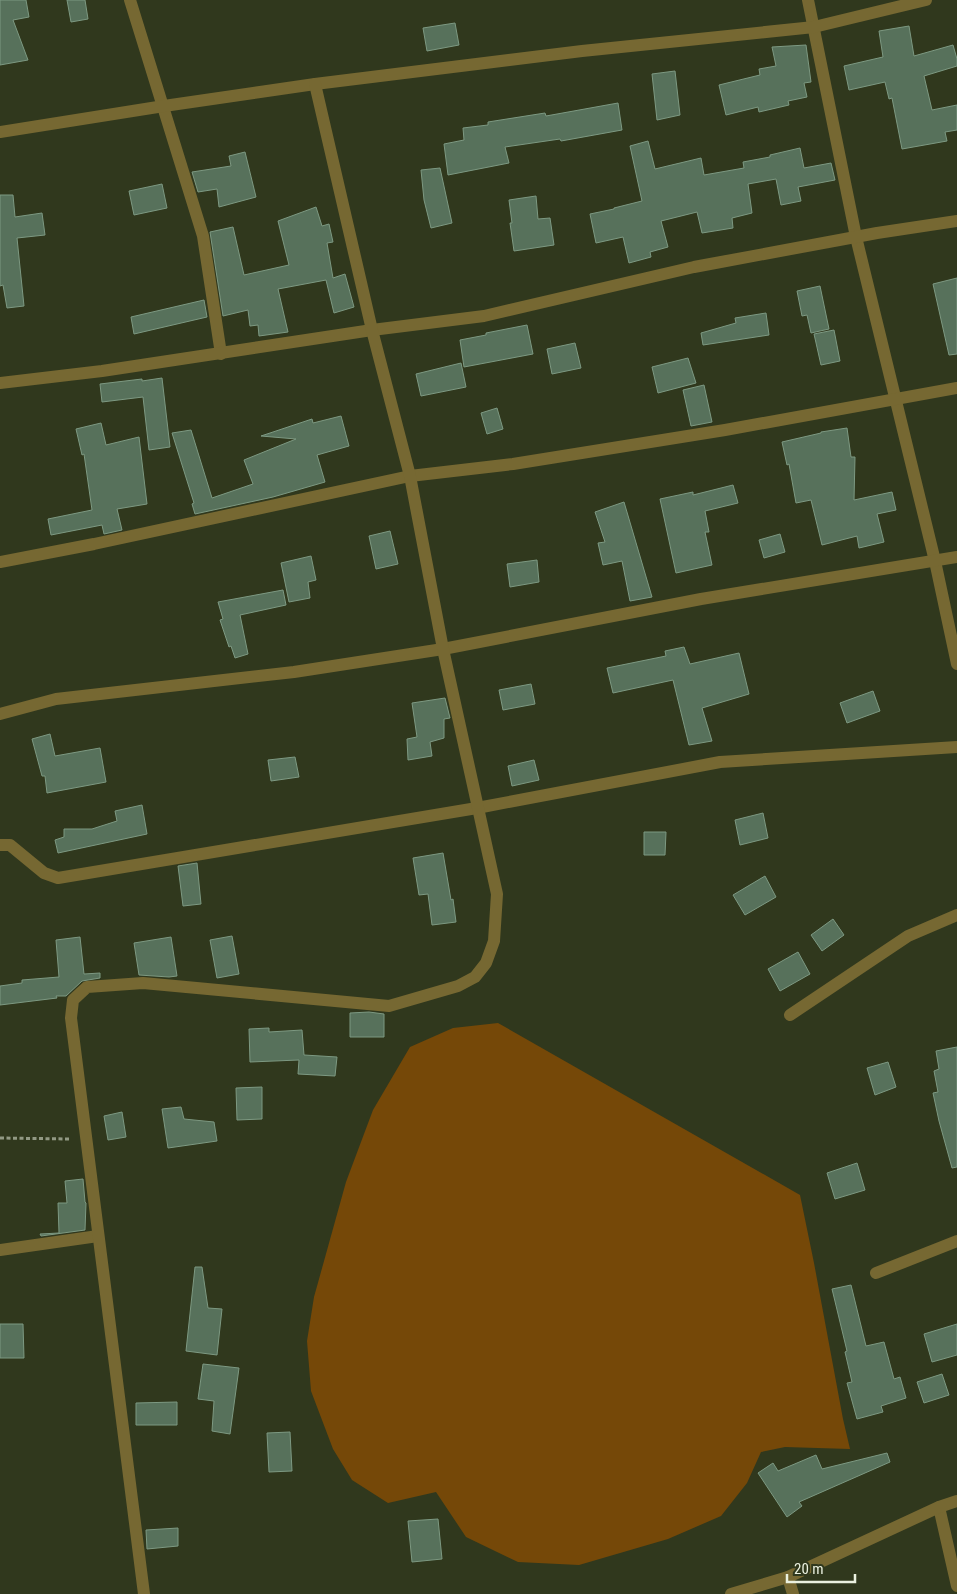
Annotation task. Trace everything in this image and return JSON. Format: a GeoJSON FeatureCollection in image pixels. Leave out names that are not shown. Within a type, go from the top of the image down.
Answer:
{"type":"FeatureCollection","features":[{"type":"Feature","properties":{"kind":"street"},"geometry":{"type":"LineString","coordinates":[[130,0],[203,236],[221,354]]}},
{"type":"Feature","properties":{"kind":"street"},"geometry":{"type":"LineString","coordinates":[[808,0],[856,237],[897,400],[957,664]]}},
{"type":"Feature","properties":{"kind":"street"},"geometry":{"type":"LineString","coordinates":[[0,132],[315,84],[582,51],[814,27],[926,0]]}},
{"type":"Feature","properties":{"kind":"street"},"geometry":{"type":"LineString","coordinates":[[144,1594],[85,1139],[71,1018],[73,1000],[88,987],[143,983],[389,1006],[458,986],[475,977],[486,963],[494,941],[496,894],[442,650],[410,476],[372,330],[315,84]]}},
{"type":"Feature","properties":{"kind":"street"},"geometry":{"type":"LineString","coordinates":[[0,383],[102,371],[372,330],[484,316],[694,267],[877,233],[957,222]]}},
{"type":"Feature","properties":{"kind":"street"},"geometry":{"type":"LineString","coordinates":[[0,562],[104,542],[410,476],[522,462],[725,430],[957,388]]}},
{"type":"Feature","properties":{"kind":"street"},"geometry":{"type":"LineString","coordinates":[[0,714],[56,699],[294,672],[442,650],[701,599],[957,557]]}},
{"type":"Feature","properties":{"kind":"street"},"geometry":{"type":"LineString","coordinates":[[0,845],[10,845],[44,873],[58,878],[477,808],[720,762],[957,747]]}},
{"type":"Feature","properties":{"kind":"street"},"geometry":{"type":"LineString","coordinates":[[790,1015],[908,936],[957,915]]}},
{"type":"Feature","properties":{"kind":"street"},"geometry":{"type":"LineString","coordinates":[[0,1250],[98,1236]]}},
{"type":"Feature","properties":{"kind":"street"},"geometry":{"type":"LineString","coordinates":[[876,1273],[957,1241]]}},
{"type":"Feature","properties":{"kind":"street"},"geometry":{"type":"LineString","coordinates":[[731,1594],[788,1577],[939,1507],[957,1501]]}},
{"type":"Feature","properties":{"kind":"street"},"geometry":{"type":"LineString","coordinates":[[939,1507],[957,1586]]}},
{"type":"Feature","properties":{"kind":"street"},"geometry":{"type":"LineString","coordinates":[[788,1577],[792,1594]]}},
{"type":"Feature","properties":{"kind":"path"},"geometry":{"type":"LineString","coordinates":[[0,1138],[85,1139]]}},
{"type":"Feature","properties":{"kind":"shaded area"},"geometry":{"type":"Polygon","coordinates":[[[498,1023],[800,1195],[850,1449],[785,1447],[761,1452],[747,1483],[721,1516],[668,1539],[579,1565],[518,1562],[466,1537],[436,1492],[388,1503],[352,1480],[333,1449],[311,1391],[307,1341],[314,1297],[346,1182],[373,1110],[410,1047],[453,1028],[498,1023]]]}},
{"type":"Feature","properties":{"kind":"building"},"geometry":{"type":"Polygon","coordinates":[[[0,0],[26,0],[29,17],[13,20],[28,60],[0,65],[0,0]]]}},
{"type":"Feature","properties":{"kind":"building"},"geometry":{"type":"Polygon","coordinates":[[[67,0],[85,0],[88,19],[71,22],[67,0]]]}},
{"type":"Feature","properties":{"kind":"building"},"geometry":{"type":"Polygon","coordinates":[[[455,23],[459,45],[427,51],[423,28],[455,23]]]}},
{"type":"Feature","properties":{"kind":"building"},"geometry":{"type":"Polygon","coordinates":[[[909,26],[914,56],[953,45],[957,66],[924,76],[932,110],[957,105],[957,130],[945,132],[947,141],[902,149],[892,98],[889,99],[885,82],[849,90],[844,66],[883,57],[879,31],[909,26]]]}},
{"type":"Feature","properties":{"kind":"building"},"geometry":{"type":"Polygon","coordinates":[[[806,45],[811,82],[804,83],[807,97],[788,101],[789,105],[759,112],[758,107],[726,115],[719,85],[760,75],[759,69],[776,66],[772,47],[806,45]]]}},
{"type":"Feature","properties":{"kind":"building"},"geometry":{"type":"Polygon","coordinates":[[[675,71],[680,115],[657,120],[652,74],[675,71]]]}},
{"type":"Feature","properties":{"kind":"building"},"geometry":{"type":"Polygon","coordinates":[[[618,103],[622,130],[561,141],[560,139],[505,147],[509,163],[448,175],[444,144],[464,140],[463,128],[488,125],[488,122],[545,113],[546,116],[618,103]]]}},
{"type":"Feature","properties":{"kind":"building"},"geometry":{"type":"Polygon","coordinates":[[[648,141],[655,169],[701,158],[704,175],[744,168],[743,162],[770,157],[770,155],[800,148],[804,168],[831,163],[835,180],[798,187],[801,201],[781,205],[776,179],[748,184],[752,213],[732,218],[733,228],[702,233],[697,212],[661,221],[668,247],[650,252],[651,257],[629,263],[623,237],[596,243],[590,214],[642,201],[630,146],[648,141]]]}},
{"type":"Feature","properties":{"kind":"building"},"geometry":{"type":"Polygon","coordinates":[[[245,152],[256,197],[219,207],[217,189],[198,192],[192,172],[231,166],[229,156],[245,152]]]}},
{"type":"Feature","properties":{"kind":"building"},"geometry":{"type":"Polygon","coordinates":[[[440,168],[452,223],[431,228],[424,200],[421,170],[440,168]]]}},
{"type":"Feature","properties":{"kind":"building"},"geometry":{"type":"Polygon","coordinates":[[[162,184],[167,208],[134,215],[129,191],[162,184]]]}},
{"type":"Feature","properties":{"kind":"building"},"geometry":{"type":"Polygon","coordinates":[[[0,195],[13,195],[15,217],[42,213],[45,235],[17,238],[24,306],[7,308],[3,285],[0,286],[0,195]]]}},
{"type":"Feature","properties":{"kind":"building"},"geometry":{"type":"Polygon","coordinates":[[[536,196],[538,219],[550,218],[554,245],[514,251],[509,200],[536,196]]]}},
{"type":"Feature","properties":{"kind":"building"},"geometry":{"type":"Polygon","coordinates":[[[316,207],[322,226],[329,224],[333,242],[327,243],[333,278],[345,274],[354,307],[334,313],[326,280],[278,289],[288,332],[259,336],[258,325],[250,326],[248,310],[223,316],[210,232],[233,227],[244,275],[289,265],[278,221],[316,207]]]}},
{"type":"Feature","properties":{"kind":"building"},"geometry":{"type":"Polygon","coordinates":[[[957,278],[957,354],[949,355],[933,284],[957,278]]]}},
{"type":"Feature","properties":{"kind":"building"},"geometry":{"type":"Polygon","coordinates":[[[820,286],[829,329],[811,333],[807,315],[802,316],[797,291],[820,286]]]}},
{"type":"Feature","properties":{"kind":"building"},"geometry":{"type":"Polygon","coordinates":[[[204,300],[207,317],[134,334],[131,317],[204,300]]]}},
{"type":"Feature","properties":{"kind":"building"},"geometry":{"type":"Polygon","coordinates":[[[766,313],[769,335],[703,345],[701,333],[736,323],[735,318],[766,313]]]}},
{"type":"Feature","properties":{"kind":"building"},"geometry":{"type":"Polygon","coordinates":[[[527,325],[533,354],[464,367],[460,340],[527,325]]]}},
{"type":"Feature","properties":{"kind":"building"},"geometry":{"type":"Polygon","coordinates":[[[834,330],[840,361],[821,365],[814,334],[834,330]]]}},
{"type":"Feature","properties":{"kind":"building"},"geometry":{"type":"Polygon","coordinates":[[[575,343],[581,368],[552,374],[547,349],[575,343]]]}},
{"type":"Feature","properties":{"kind":"building"},"geometry":{"type":"Polygon","coordinates":[[[688,358],[696,383],[658,393],[652,367],[688,358]]]}},
{"type":"Feature","properties":{"kind":"building"},"geometry":{"type":"Polygon","coordinates":[[[461,363],[466,387],[421,396],[416,374],[461,363]]]}},
{"type":"Feature","properties":{"kind":"building"},"geometry":{"type":"Polygon","coordinates":[[[162,378],[170,447],[149,450],[143,397],[102,402],[100,384],[162,378]]]}},
{"type":"Feature","properties":{"kind":"building"},"geometry":{"type":"Polygon","coordinates":[[[704,385],[712,422],[691,426],[683,390],[704,385]]]}},
{"type":"Feature","properties":{"kind":"building"},"geometry":{"type":"Polygon","coordinates":[[[497,408],[503,429],[487,434],[481,413],[497,408]]]}},
{"type":"Feature","properties":{"kind":"building"},"geometry":{"type":"Polygon","coordinates":[[[341,416],[349,446],[317,455],[325,482],[273,497],[195,514],[192,504],[194,503],[172,433],[191,430],[212,498],[253,484],[244,460],[296,439],[261,436],[312,419],[313,423],[341,416]]]}},
{"type":"Feature","properties":{"kind":"building"},"geometry":{"type":"Polygon","coordinates":[[[101,423],[106,445],[139,437],[147,504],[117,509],[122,530],[104,534],[102,525],[51,535],[48,519],[92,510],[84,454],[82,455],[76,429],[101,423]]]}},
{"type":"Feature","properties":{"kind":"building"},"geometry":{"type":"Polygon","coordinates":[[[847,428],[851,457],[855,457],[854,500],[892,492],[896,510],[877,514],[884,542],[859,548],[857,536],[822,545],[811,500],[796,503],[789,464],[787,465],[782,442],[821,432],[847,428]]]}},
{"type":"Feature","properties":{"kind":"building"},"geometry":{"type":"Polygon","coordinates":[[[733,485],[738,503],[705,511],[709,532],[705,532],[712,565],[676,573],[660,499],[693,492],[693,495],[733,485]]]}},
{"type":"Feature","properties":{"kind":"building"},"geometry":{"type":"Polygon","coordinates":[[[624,502],[652,597],[630,601],[622,561],[603,565],[598,543],[605,542],[595,512],[624,502]]]}},
{"type":"Feature","properties":{"kind":"building"},"geometry":{"type":"Polygon","coordinates":[[[390,531],[398,564],[376,569],[369,536],[390,531]]]}},
{"type":"Feature","properties":{"kind":"building"},"geometry":{"type":"Polygon","coordinates":[[[780,534],[785,552],[764,558],[759,540],[780,534]]]}},
{"type":"Feature","properties":{"kind":"building"},"geometry":{"type":"Polygon","coordinates":[[[311,556],[316,580],[308,582],[310,598],[289,602],[281,563],[311,556]]]}},
{"type":"Feature","properties":{"kind":"building"},"geometry":{"type":"Polygon","coordinates":[[[537,560],[539,582],[510,587],[507,564],[537,560]]]}},
{"type":"Feature","properties":{"kind":"building"},"geometry":{"type":"Polygon","coordinates":[[[283,590],[286,605],[240,615],[248,654],[235,658],[231,646],[229,647],[220,620],[223,619],[218,602],[283,590]]]}},
{"type":"Feature","properties":{"kind":"building"},"geometry":{"type":"Polygon","coordinates":[[[684,647],[690,664],[739,653],[749,694],[702,708],[712,741],[689,745],[673,680],[613,693],[607,668],[666,656],[665,651],[684,647]]]}},
{"type":"Feature","properties":{"kind":"building"},"geometry":{"type":"Polygon","coordinates":[[[531,684],[535,704],[503,710],[499,690],[531,684]]]}},
{"type":"Feature","properties":{"kind":"building"},"geometry":{"type":"Polygon","coordinates":[[[873,691],[880,711],[847,723],[840,703],[873,691]]]}},
{"type":"Feature","properties":{"kind":"building"},"geometry":{"type":"Polygon","coordinates":[[[445,698],[450,718],[444,719],[444,738],[430,742],[432,756],[408,760],[407,739],[417,737],[412,703],[445,698]]]}},
{"type":"Feature","properties":{"kind":"building"},"geometry":{"type":"Polygon","coordinates":[[[50,734],[55,756],[100,748],[106,782],[47,793],[45,776],[42,776],[32,739],[50,734]]]}},
{"type":"Feature","properties":{"kind":"building"},"geometry":{"type":"Polygon","coordinates":[[[295,757],[299,777],[271,781],[268,760],[295,757]]]}},
{"type":"Feature","properties":{"kind":"building"},"geometry":{"type":"Polygon","coordinates":[[[534,760],[539,780],[512,786],[508,766],[534,760]]]}},
{"type":"Feature","properties":{"kind":"building"},"geometry":{"type":"Polygon","coordinates":[[[142,805],[147,834],[58,853],[55,840],[64,837],[64,829],[92,829],[117,821],[115,811],[142,805]]]}},
{"type":"Feature","properties":{"kind":"building"},"geometry":{"type":"Polygon","coordinates":[[[763,813],[768,838],[740,845],[735,820],[763,813]]]}},
{"type":"Feature","properties":{"kind":"building"},"geometry":{"type":"Polygon","coordinates":[[[644,832],[666,832],[665,855],[644,855],[644,832]]]}},
{"type":"Feature","properties":{"kind":"building"},"geometry":{"type":"Polygon","coordinates":[[[443,853],[456,922],[432,925],[428,894],[419,895],[413,858],[443,853]]]}},
{"type":"Feature","properties":{"kind":"building"},"geometry":{"type":"Polygon","coordinates":[[[197,863],[201,904],[183,906],[178,866],[197,863]]]}},
{"type":"Feature","properties":{"kind":"building"},"geometry":{"type":"Polygon","coordinates":[[[765,876],[776,897],[745,915],[733,895],[765,876]]]}},
{"type":"Feature","properties":{"kind":"building"},"geometry":{"type":"Polygon","coordinates":[[[833,919],[844,935],[822,951],[811,935],[833,919]]]}},
{"type":"Feature","properties":{"kind":"building"},"geometry":{"type":"Polygon","coordinates":[[[232,936],[239,974],[217,978],[210,940],[232,936]]]}},
{"type":"Feature","properties":{"kind":"building"},"geometry":{"type":"Polygon","coordinates":[[[80,937],[84,974],[100,973],[100,978],[82,981],[66,996],[0,1005],[0,986],[22,983],[22,980],[59,977],[56,940],[80,937]]]}},
{"type":"Feature","properties":{"kind":"building"},"geometry":{"type":"Polygon","coordinates":[[[171,937],[177,976],[139,975],[134,943],[171,937]]]}},
{"type":"Feature","properties":{"kind":"building"},"geometry":{"type":"Polygon","coordinates":[[[798,952],[810,974],[780,991],[768,969],[798,952]]]}},
{"type":"Feature","properties":{"kind":"building"},"geometry":{"type":"Polygon","coordinates":[[[369,1012],[384,1014],[384,1037],[350,1037],[350,1013],[369,1012]]]}},
{"type":"Feature","properties":{"kind":"building"},"geometry":{"type":"Polygon","coordinates":[[[269,1028],[269,1032],[302,1030],[304,1055],[337,1057],[335,1076],[298,1074],[299,1060],[250,1062],[249,1029],[269,1028]]]}},
{"type":"Feature","properties":{"kind":"building"},"geometry":{"type":"Polygon","coordinates":[[[957,1047],[957,1167],[952,1168],[933,1093],[938,1092],[934,1071],[939,1069],[936,1051],[957,1047]]]}},
{"type":"Feature","properties":{"kind":"building"},"geometry":{"type":"Polygon","coordinates":[[[888,1062],[896,1087],[875,1095],[867,1068],[888,1062]]]}},
{"type":"Feature","properties":{"kind":"building"},"geometry":{"type":"Polygon","coordinates":[[[262,1087],[262,1119],[237,1120],[236,1088],[262,1087]]]}},
{"type":"Feature","properties":{"kind":"building"},"geometry":{"type":"Polygon","coordinates":[[[181,1107],[184,1119],[214,1122],[217,1141],[168,1148],[162,1109],[181,1107]]]}},
{"type":"Feature","properties":{"kind":"building"},"geometry":{"type":"Polygon","coordinates":[[[122,1112],[126,1137],[108,1140],[104,1116],[122,1112]]]}},
{"type":"Feature","properties":{"kind":"building"},"geometry":{"type":"Polygon","coordinates":[[[857,1163],[865,1190],[835,1199],[827,1173],[857,1163]]]}},
{"type":"Feature","properties":{"kind":"building"},"geometry":{"type":"Polygon","coordinates":[[[83,1179],[86,1203],[85,1230],[41,1236],[40,1234],[59,1233],[58,1203],[67,1203],[65,1181],[83,1179]]]}},
{"type":"Feature","properties":{"kind":"building"},"geometry":{"type":"Polygon","coordinates":[[[195,1267],[202,1267],[208,1308],[222,1309],[217,1355],[186,1351],[195,1267]]]}},
{"type":"Feature","properties":{"kind":"building"},"geometry":{"type":"Polygon","coordinates":[[[851,1285],[866,1346],[884,1342],[894,1379],[900,1377],[906,1398],[881,1406],[883,1412],[857,1419],[847,1383],[852,1382],[845,1352],[847,1351],[832,1289],[851,1285]]]}},
{"type":"Feature","properties":{"kind":"building"},"geometry":{"type":"Polygon","coordinates":[[[0,1324],[23,1324],[24,1358],[0,1358],[0,1324]]]}},
{"type":"Feature","properties":{"kind":"building"},"geometry":{"type":"Polygon","coordinates":[[[957,1324],[957,1355],[932,1362],[924,1334],[957,1324]]]}},
{"type":"Feature","properties":{"kind":"building"},"geometry":{"type":"Polygon","coordinates":[[[203,1364],[239,1368],[230,1434],[212,1431],[214,1401],[198,1399],[203,1364]]]}},
{"type":"Feature","properties":{"kind":"building"},"geometry":{"type":"Polygon","coordinates":[[[942,1374],[949,1395],[924,1403],[917,1382],[942,1374]]]}},
{"type":"Feature","properties":{"kind":"building"},"geometry":{"type":"Polygon","coordinates":[[[177,1402],[177,1425],[136,1425],[136,1403],[177,1402]]]}},
{"type":"Feature","properties":{"kind":"building"},"geometry":{"type":"Polygon","coordinates":[[[290,1432],[292,1471],[269,1472],[267,1433],[290,1432]]]}},
{"type":"Feature","properties":{"kind":"building"},"geometry":{"type":"Polygon","coordinates":[[[887,1453],[890,1462],[799,1502],[802,1506],[787,1517],[758,1473],[773,1463],[778,1471],[816,1455],[822,1469],[887,1453]]]}},
{"type":"Feature","properties":{"kind":"building"},"geometry":{"type":"Polygon","coordinates":[[[438,1519],[442,1559],[412,1562],[408,1521],[438,1519]]]}},
{"type":"Feature","properties":{"kind":"building"},"geometry":{"type":"Polygon","coordinates":[[[178,1528],[178,1546],[147,1549],[146,1530],[178,1528]]]}}]}
